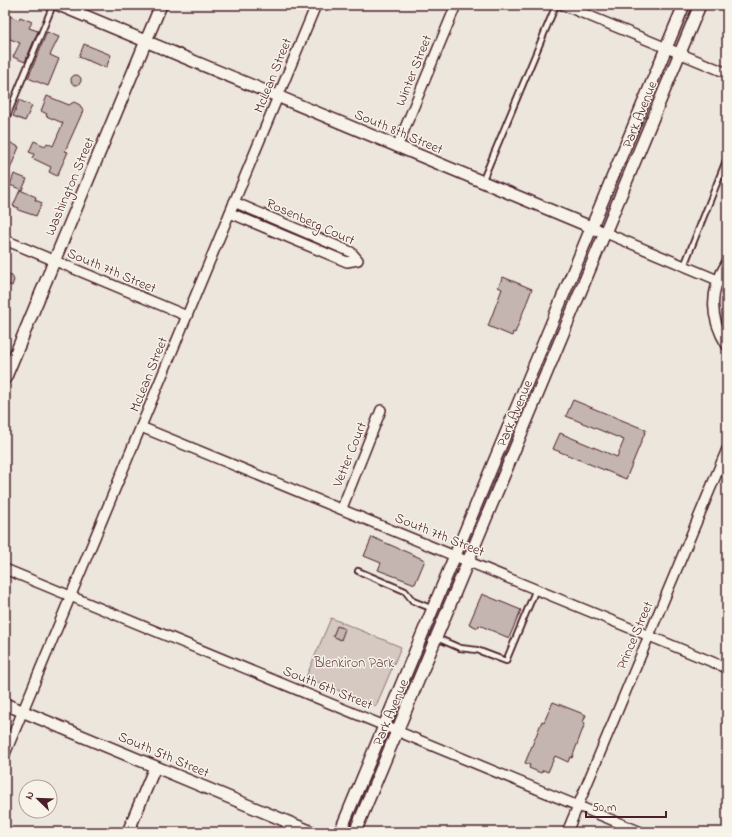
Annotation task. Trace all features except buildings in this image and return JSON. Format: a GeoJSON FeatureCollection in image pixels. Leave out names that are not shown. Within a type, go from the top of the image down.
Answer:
{"type":"FeatureCollection","features":[{"type":"Feature","properties":{"kind":"street","name":"South 8th Street"},"geometry":{"type":"LineString","coordinates":[[60,5],[727,284]]}},
{"type":"Feature","properties":{"kind":"street","name":"Washington Street"},"geometry":{"type":"LineString","coordinates":[[5,379],[161,5]]}},
{"type":"Feature","properties":{"kind":"street","name":"McLean Street"},"geometry":{"type":"LineString","coordinates":[[5,754],[316,5]]}},
{"type":"Feature","properties":{"kind":"street","name":"Winter Street"},"geometry":{"type":"LineString","coordinates":[[397,147],[456,5]]}},
{"type":"Feature","properties":{"kind":"street"},"geometry":{"type":"LineString","coordinates":[[563,5],[727,74]]}},
{"type":"Feature","properties":{"kind":"street","name":"Park Avenue"},"geometry":{"type":"LineString","coordinates":[[340,832],[684,5]]}},
{"type":"Feature","properties":{"kind":"street","name":"Park Avenue"},"geometry":{"type":"LineString","coordinates":[[355,832],[700,5]]}},
{"type":"Feature","properties":{"kind":"street","name":"Rosenberg Court"},"geometry":{"type":"LineString","coordinates":[[230,213],[347,262],[358,260],[351,252],[234,202]]}},
{"type":"Feature","properties":{"kind":"street","name":"South 7th Street"},"geometry":{"type":"LineString","coordinates":[[5,240],[187,316]]}},
{"type":"Feature","properties":{"kind":"street"},"geometry":{"type":"LineString","coordinates":[[727,262],[718,280],[712,307],[718,332],[727,346]]}},
{"type":"Feature","properties":{"kind":"street","name":"Vetter Court"},"geometry":{"type":"LineString","coordinates":[[342,508],[382,410]]}},
{"type":"Feature","properties":{"kind":"street","name":"South 7th Street"},"geometry":{"type":"LineString","coordinates":[[141,427],[342,508],[727,668]]}},
{"type":"Feature","properties":{"kind":"street","name":"Prince Street"},"geometry":{"type":"LineString","coordinates":[[568,832],[727,449]]}},
{"type":"Feature","properties":{"kind":"street","name":"South 6th Street"},"geometry":{"type":"LineString","coordinates":[[5,568],[641,832]]}},
{"type":"Feature","properties":{"kind":"street","name":"South 5th Street"},"geometry":{"type":"LineString","coordinates":[[5,704],[155,767],[287,827],[312,832]]}},
{"type":"Feature","properties":{"kind":"street"},"geometry":{"type":"LineString","coordinates":[[128,832],[155,767]]}},
{"type":"Feature","properties":{"kind":"lane"},"geometry":{"type":"LineString","coordinates":[[5,121],[53,5]]}},
{"type":"Feature","properties":{"kind":"lane"},"geometry":{"type":"LineString","coordinates":[[482,182],[556,5]]}},
{"type":"Feature","properties":{"kind":"lane"},"geometry":{"type":"LineString","coordinates":[[684,266],[727,158]]}},
{"type":"Feature","properties":{"kind":"lane"},"geometry":{"type":"LineString","coordinates":[[358,571],[405,591],[413,601],[433,609]]}},
{"type":"Feature","properties":{"kind":"lane"},"geometry":{"type":"LineString","coordinates":[[437,638],[460,648],[477,650],[506,661],[536,589]]}},
{"type":"Feature","properties":{"kind":"green space","name":"Blenkiron Park"},"geometry":{"type":"Polygon","coordinates":[[[331,618],[401,647],[376,706],[306,677],[331,618]]]}}]}
